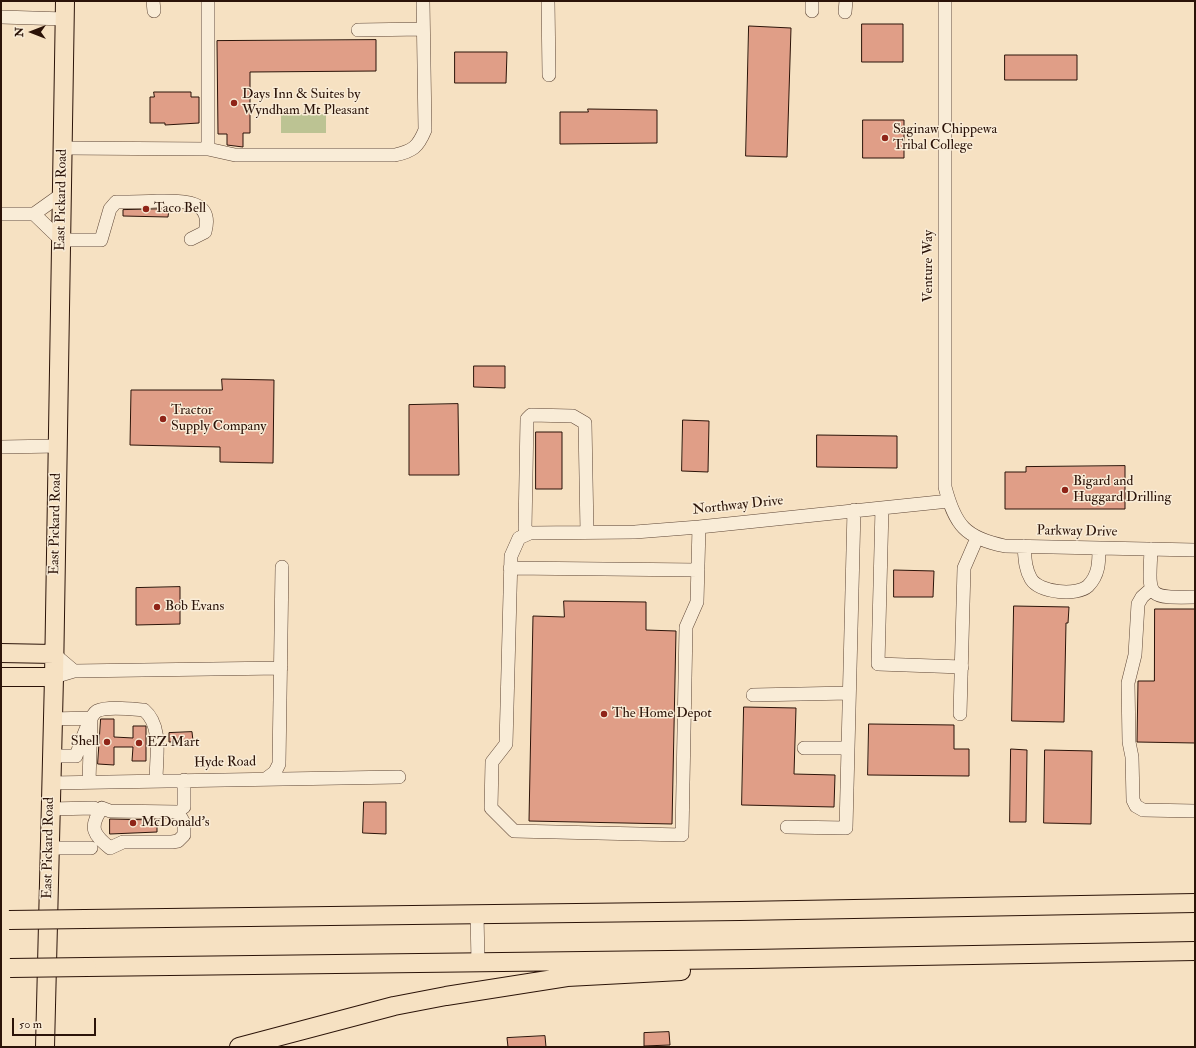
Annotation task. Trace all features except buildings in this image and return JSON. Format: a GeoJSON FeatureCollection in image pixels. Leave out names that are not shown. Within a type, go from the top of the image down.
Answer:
{"type":"FeatureCollection","features":[{"type":"Feature","properties":{"kind":"highway","name":"East Pickard Road"},"geometry":{"type":"LineString","coordinates":[[45,1047],[54,677],[65,1]]}},
{"type":"Feature","properties":{"kind":"highway"},"geometry":{"type":"LineString","coordinates":[[1,653],[54,654]]}},
{"type":"Feature","properties":{"kind":"highway"},"geometry":{"type":"LineString","coordinates":[[1,677],[54,677]]}},
{"type":"Feature","properties":{"kind":"highway"},"geometry":{"type":"LineString","coordinates":[[5,920],[1195,904]]}},
{"type":"Feature","properties":{"kind":"highway"},"geometry":{"type":"LineString","coordinates":[[5,968],[751,959],[1195,951]]}},
{"type":"Feature","properties":{"kind":"highway"},"geometry":{"type":"LineString","coordinates":[[239,1047],[394,1006],[446,996],[567,978],[683,971],[751,959]]}},
{"type":"Feature","properties":{"kind":"street"},"geometry":{"type":"LineString","coordinates":[[208,1],[208,149]]}},
{"type":"Feature","properties":{"kind":"street"},"geometry":{"type":"LineString","coordinates":[[63,148],[208,149],[235,155],[395,155],[410,152],[420,143],[425,130],[423,1]]}},
{"type":"Feature","properties":{"kind":"street"},"geometry":{"type":"LineString","coordinates":[[548,1],[549,75]]}},
{"type":"Feature","properties":{"kind":"street","name":"Venture Way"},"geometry":{"type":"LineString","coordinates":[[945,1],[945,487],[949,501],[963,528]]}},
{"type":"Feature","properties":{"kind":"street"},"geometry":{"type":"LineString","coordinates":[[1,17],[65,19]]}},
{"type":"Feature","properties":{"kind":"street"},"geometry":{"type":"LineString","coordinates":[[358,30],[424,29]]}},
{"type":"Feature","properties":{"kind":"street"},"geometry":{"type":"LineString","coordinates":[[1,214],[34,214],[62,194]]}},
{"type":"Feature","properties":{"kind":"street"},"geometry":{"type":"LineString","coordinates":[[34,214],[61,240],[101,240],[110,209],[116,202],[186,201],[199,207],[206,217],[207,224],[204,232],[191,239]]}},
{"type":"Feature","properties":{"kind":"street"},"geometry":{"type":"LineString","coordinates":[[587,532],[585,423],[573,416],[532,416],[527,419],[525,529],[530,533],[519,538],[510,556],[506,744],[492,762],[492,808],[514,831],[682,834],[686,627],[697,602],[699,527]]}},
{"type":"Feature","properties":{"kind":"street"},"geometry":{"type":"LineString","coordinates":[[1,447],[58,446]]}},
{"type":"Feature","properties":{"kind":"street","name":"Northway Drive"},"geometry":{"type":"LineString","coordinates":[[530,533],[635,532],[699,527],[949,501]]}},
{"type":"Feature","properties":{"kind":"street"},"geometry":{"type":"LineString","coordinates":[[882,508],[878,664],[962,667]]}},
{"type":"Feature","properties":{"kind":"street"},"geometry":{"type":"LineString","coordinates":[[787,827],[846,828],[854,510]]}},
{"type":"Feature","properties":{"kind":"street","name":"Parkway Drive"},"geometry":{"type":"LineString","coordinates":[[963,528],[977,538],[1005,546],[1195,550]]}},
{"type":"Feature","properties":{"kind":"street"},"geometry":{"type":"LineString","coordinates":[[960,714],[964,568],[977,538]]}},
{"type":"Feature","properties":{"kind":"street"},"geometry":{"type":"LineString","coordinates":[[1024,546],[1026,568],[1032,581],[1043,589],[1061,592],[1075,591],[1087,587],[1094,579],[1099,566],[1099,548]]}},
{"type":"Feature","properties":{"kind":"street"},"geometry":{"type":"LineString","coordinates":[[1151,549],[1151,590]]}},
{"type":"Feature","properties":{"kind":"street"},"geometry":{"type":"LineString","coordinates":[[267,778],[275,772],[279,764],[282,567]]}},
{"type":"Feature","properties":{"kind":"street"},"geometry":{"type":"LineString","coordinates":[[510,568],[698,570]]}},
{"type":"Feature","properties":{"kind":"street"},"geometry":{"type":"LineString","coordinates":[[1151,590],[1161,597],[1195,597]]}},
{"type":"Feature","properties":{"kind":"street"},"geometry":{"type":"LineString","coordinates":[[1151,590],[1142,597],[1138,604],[1135,655],[1128,683],[1129,742],[1132,757],[1133,800],[1136,806],[1143,810],[1195,811]]}},
{"type":"Feature","properties":{"kind":"street"},"geometry":{"type":"LineString","coordinates":[[54,654],[74,671]]}},
{"type":"Feature","properties":{"kind":"street"},"geometry":{"type":"LineString","coordinates":[[54,677],[74,671],[281,668]]}},
{"type":"Feature","properties":{"kind":"street"},"geometry":{"type":"LineString","coordinates":[[753,695],[849,693]]}},
{"type":"Feature","properties":{"kind":"street"},"geometry":{"type":"LineString","coordinates":[[76,756],[91,718],[97,712],[105,709],[144,710],[150,716],[156,730],[156,781]]}},
{"type":"Feature","properties":{"kind":"street"},"geometry":{"type":"LineString","coordinates":[[52,719],[91,718]]}},
{"type":"Feature","properties":{"kind":"street"},"geometry":{"type":"LineString","coordinates":[[90,782],[91,718]]}},
{"type":"Feature","properties":{"kind":"street"},"geometry":{"type":"LineString","coordinates":[[804,748],[848,748]]}},
{"type":"Feature","properties":{"kind":"street"},"geometry":{"type":"LineString","coordinates":[[52,756],[90,756]]}},
{"type":"Feature","properties":{"kind":"street","name":"Hyde Road"},"geometry":{"type":"LineString","coordinates":[[51,783],[267,778],[399,777]]}},
{"type":"Feature","properties":{"kind":"street"},"geometry":{"type":"LineString","coordinates":[[184,780],[184,807]]}},
{"type":"Feature","properties":{"kind":"street"},"geometry":{"type":"LineString","coordinates":[[50,809],[94,808]]}},
{"type":"Feature","properties":{"kind":"street"},"geometry":{"type":"LineString","coordinates":[[102,808],[110,811],[170,811],[178,812],[182,817],[184,834],[178,841],[122,842],[110,848],[96,837],[94,831],[97,816],[102,808]]}},
{"type":"Feature","properties":{"kind":"street"},"geometry":{"type":"LineString","coordinates":[[49,848],[91,848]]}},
{"type":"Feature","properties":{"kind":"street"},"geometry":{"type":"LineString","coordinates":[[478,914],[478,962]]}},
{"type":"Feature","properties":{"kind":"green space"},"geometry":{"type":"Polygon","coordinates":[[[281,114],[326,114],[326,133],[281,133],[281,114]]]}},
{"type":"Feature","properties":{"kind":"place","name":"Days Inn & Suites by Wyndham Mt Pleasant"},"geometry":{"type":"Point","coordinates":[234,103]}},
{"type":"Feature","properties":{"kind":"place","name":"Saginaw Chippewa Tribal College"},"geometry":{"type":"Point","coordinates":[885,138]}},
{"type":"Feature","properties":{"kind":"place","name":"Taco Bell"},"geometry":{"type":"Point","coordinates":[146,209]}},
{"type":"Feature","properties":{"kind":"place","name":"Tractor Supply Company"},"geometry":{"type":"Point","coordinates":[163,419]}},
{"type":"Feature","properties":{"kind":"place","name":"Bigard and Huggard Drilling"},"geometry":{"type":"Point","coordinates":[1065,490]}},
{"type":"Feature","properties":{"kind":"place","name":"Bob Evans"},"geometry":{"type":"Point","coordinates":[157,607]}},
{"type":"Feature","properties":{"kind":"place","name":"The Home Depot"},"geometry":{"type":"Point","coordinates":[604,714]}},
{"type":"Feature","properties":{"kind":"place","name":"Shell"},"geometry":{"type":"Point","coordinates":[107,742]}},
{"type":"Feature","properties":{"kind":"place","name":"EZ Mart"},"geometry":{"type":"Point","coordinates":[139,743]}},
{"type":"Feature","properties":{"kind":"place","name":"McDonald's"},"geometry":{"type":"Point","coordinates":[133,823]}}]}
